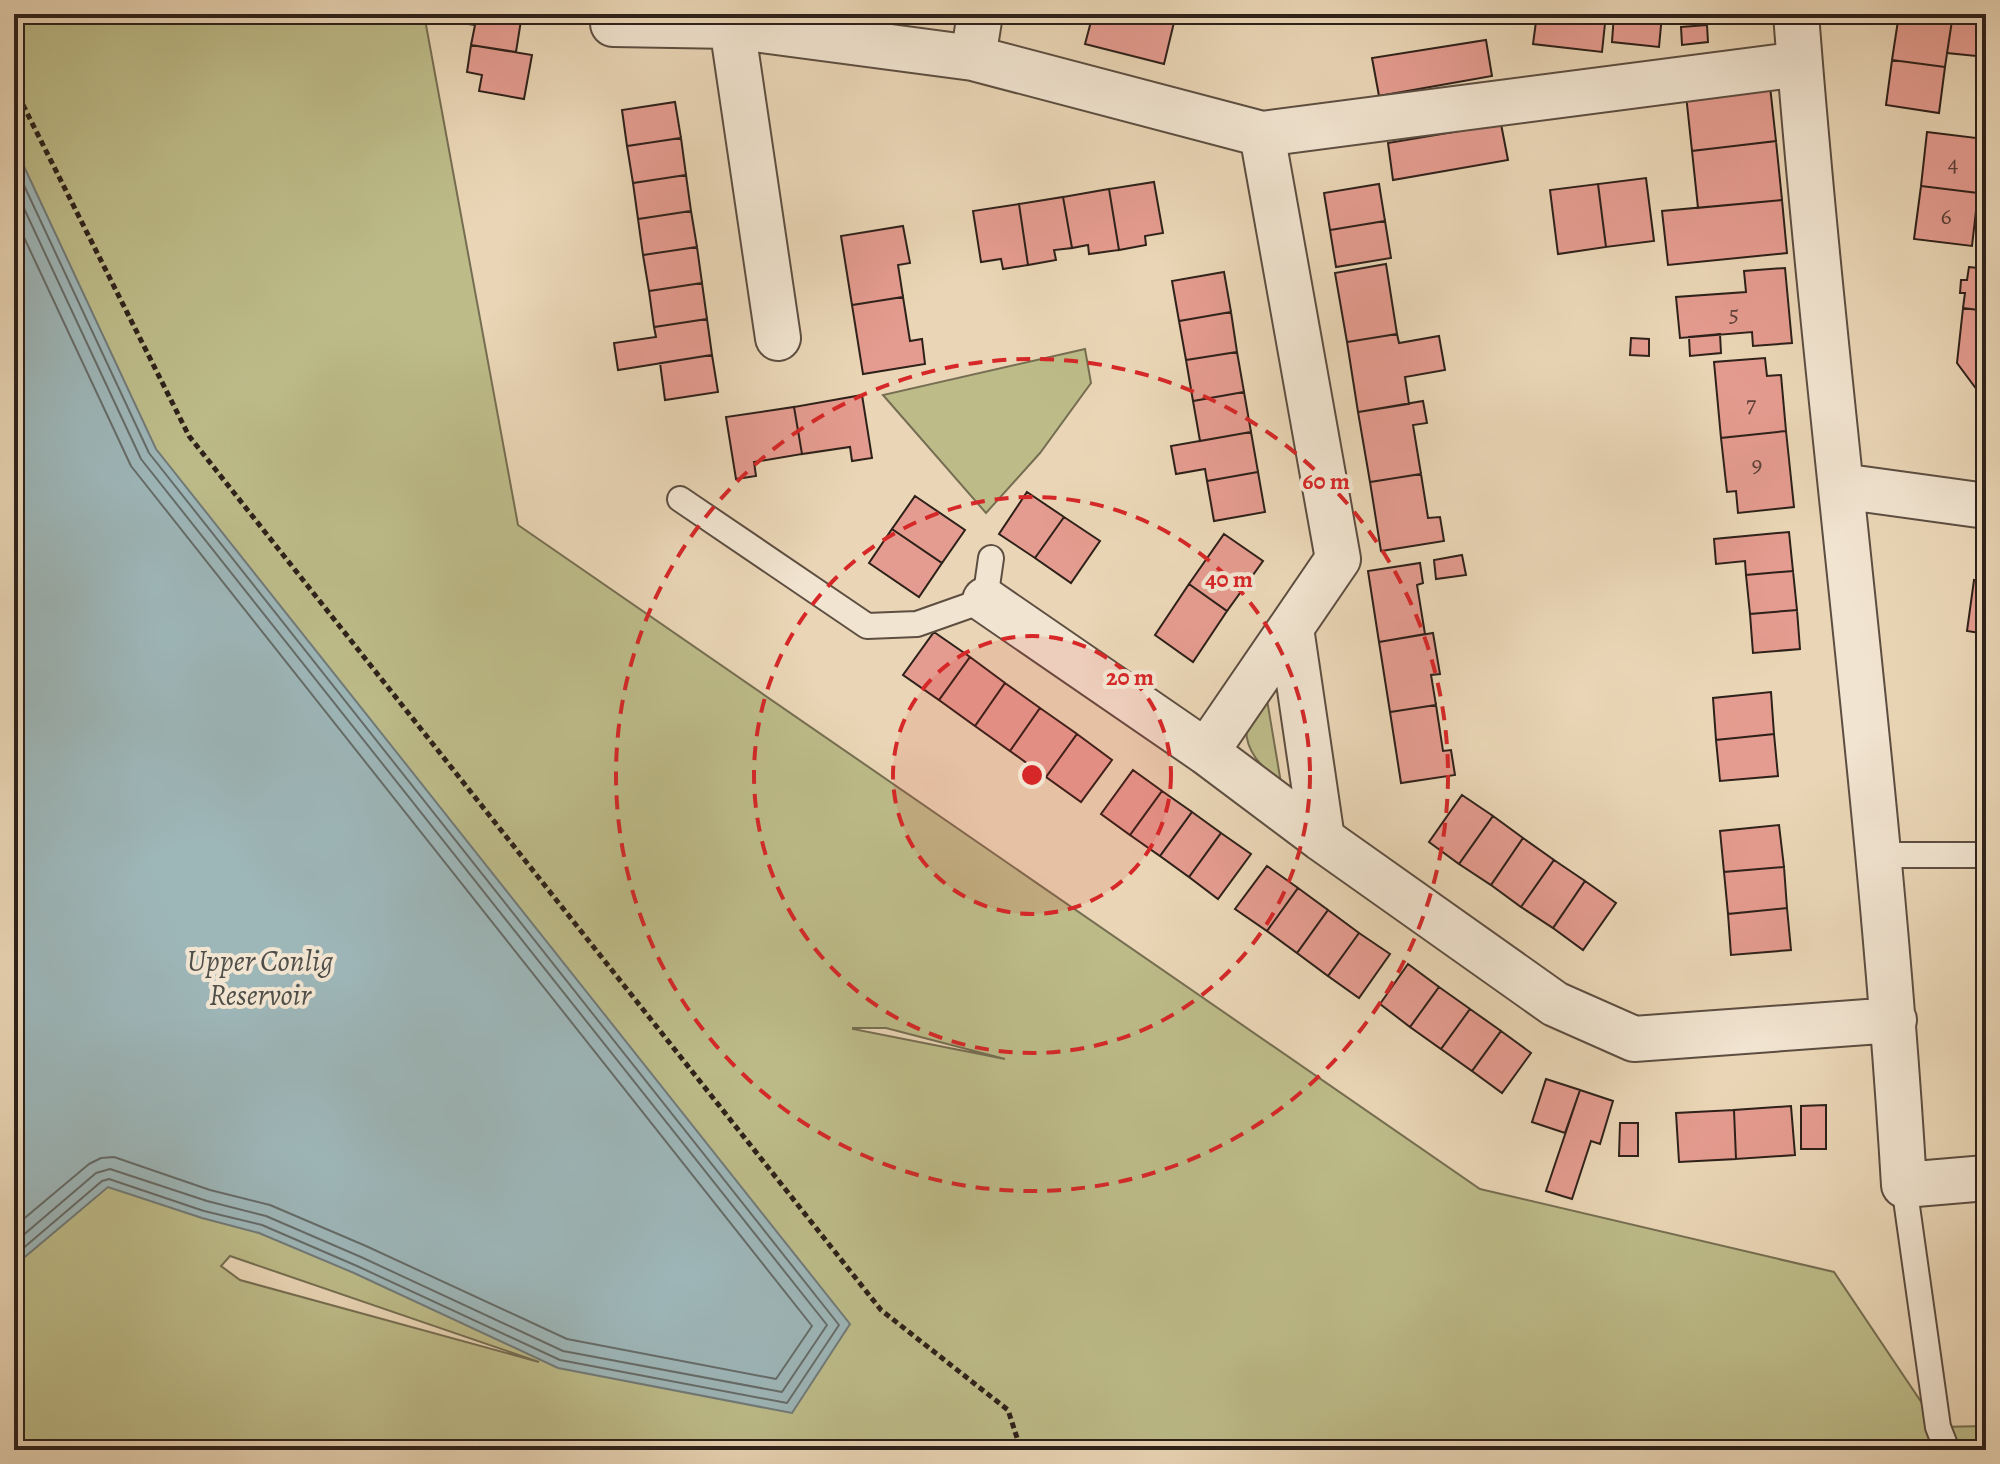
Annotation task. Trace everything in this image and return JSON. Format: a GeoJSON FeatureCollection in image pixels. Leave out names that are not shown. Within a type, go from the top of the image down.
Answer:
{"type":"FeatureCollection","features":[{"type":"Feature","properties":{"kind":"street"},"geometry":{"type":"LineString","coordinates":[[973,58],[980,14]]}},
{"type":"Feature","properties":{"kind":"street"},"geometry":{"type":"LineString","coordinates":[[1796,14],[1880,855],[1904,1185],[1986,1178]]}},
{"type":"Feature","properties":{"kind":"street"},"geometry":{"type":"LineString","coordinates":[[613,24],[732,26],[973,58],[1262,134],[1800,64]]}},
{"type":"Feature","properties":{"kind":"street"},"geometry":{"type":"LineString","coordinates":[[732,26],[778,338]]}},
{"type":"Feature","properties":{"kind":"street"},"geometry":{"type":"LineString","coordinates":[[1206,752],[1338,559],[1262,134]]}},
{"type":"Feature","properties":{"kind":"street"},"geometry":{"type":"LineString","coordinates":[[1841,486],[1986,506]]}},
{"type":"Feature","properties":{"kind":"street"},"geometry":{"type":"LineString","coordinates":[[985,600],[1206,752],[1322,839],[1555,1004],[1634,1039],[1894,1020]]}},
{"type":"Feature","properties":{"kind":"street"},"geometry":{"type":"LineString","coordinates":[[1291,628],[1322,839]]}},
{"type":"Feature","properties":{"kind":"lane"},"geometry":{"type":"LineString","coordinates":[[680,499],[867,626],[917,624],[985,600],[991,558]]}},
{"type":"Feature","properties":{"kind":"lane"},"geometry":{"type":"LineString","coordinates":[[1880,855],[1986,855]]}},
{"type":"Feature","properties":{"kind":"lane"},"geometry":{"type":"LineString","coordinates":[[1904,1185],[1938,1427],[1947,1450]]}},
{"type":"Feature","properties":{"kind":"path"},"geometry":{"type":"LineString","coordinates":[[14,87],[189,436],[881,1310],[1008,1410],[1021,1450]]}},
{"type":"Feature","properties":{"kind":"shaded area"},"geometry":{"type":"Polygon","coordinates":[[[14,14],[424,14],[518,525],[1480,1189],[1834,1272],[1938,1427],[1986,1426],[1986,1450],[14,1450],[14,14]],[[886,1028],[853,1029],[1005,1059],[886,1028]],[[230,1256],[221,1266],[240,1280],[539,1362],[230,1256]]]}},
{"type":"Feature","properties":{"kind":"shaded area"},"geometry":{"type":"Polygon","coordinates":[[[1085,349],[1091,383],[1040,453],[986,513],[883,395],[1085,349]]]}},
{"type":"Feature","properties":{"kind":"shaded area"},"geometry":{"type":"Polygon","coordinates":[[[1265,688],[1281,783],[1255,758],[1246,733],[1248,719],[1265,688]]]}},
{"type":"Feature","properties":{"kind":"water","name":"Upper Conlig Reservoir"},"geometry":{"type":"Polygon","coordinates":[[[14,145],[156,449],[850,1324],[792,1413],[558,1368],[354,1273],[259,1233],[108,1187],[14,1266],[14,145]]]}},
{"type":"Feature","properties":{"kind":"building"},"geometry":{"type":"Polygon","coordinates":[[[463,14],[522,14],[516,52],[471,45],[475,25],[461,23],[463,14]]]}},
{"type":"Feature","properties":{"kind":"building"},"geometry":{"type":"Polygon","coordinates":[[[1093,14],[1176,14],[1164,64],[1085,44],[1093,14]]]}},
{"type":"Feature","properties":{"kind":"building"},"geometry":{"type":"Polygon","coordinates":[[[1537,14],[1606,14],[1602,52],[1533,44],[1537,14]]]}},
{"type":"Feature","properties":{"kind":"building"},"geometry":{"type":"Polygon","coordinates":[[[1614,14],[1670,14],[1662,15],[1659,47],[1612,42],[1614,14]]]}},
{"type":"Feature","properties":{"kind":"building"},"geometry":{"type":"Polygon","coordinates":[[[1677,14],[1781,14],[1780,24],[1676,21],[1677,14]]]}},
{"type":"Feature","properties":{"kind":"building"},"geometry":{"type":"Polygon","coordinates":[[[1899,14],[1953,14],[1945,67],[1892,60],[1899,14]]]}},
{"type":"Feature","properties":{"kind":"building"},"geometry":{"type":"Polygon","coordinates":[[[1953,14],[1986,14],[1986,57],[1947,53],[1953,14]]]}},
{"type":"Feature","properties":{"kind":"building"},"geometry":{"type":"Polygon","coordinates":[[[1707,25],[1708,42],[1682,45],[1681,27],[1707,25]]]}},
{"type":"Feature","properties":{"kind":"building"},"geometry":{"type":"Polygon","coordinates":[[[1486,40],[1492,76],[1379,96],[1372,58],[1486,40]]]}},
{"type":"Feature","properties":{"kind":"building"},"geometry":{"type":"Polygon","coordinates":[[[471,45],[532,55],[524,99],[479,91],[482,75],[467,72],[471,45]]]}},
{"type":"Feature","properties":{"kind":"building"},"geometry":{"type":"Polygon","coordinates":[[[1892,60],[1945,67],[1939,113],[1886,105],[1892,60]]]}},
{"type":"Feature","properties":{"kind":"building"},"geometry":{"type":"Polygon","coordinates":[[[1770,86],[1776,141],[1692,151],[1686,95],[1770,86]]]}},
{"type":"Feature","properties":{"kind":"building"},"geometry":{"type":"Polygon","coordinates":[[[675,102],[681,138],[627,146],[622,110],[675,102]]]}},
{"type":"Feature","properties":{"kind":"building"},"geometry":{"type":"Polygon","coordinates":[[[1501,124],[1508,160],[1393,180],[1388,143],[1501,124]]]}},
{"type":"Feature","properties":{"kind":"building"},"geometry":{"type":"Polygon","coordinates":[[[1927,132],[1985,139],[1978,193],[1921,186],[1927,132]]]}},
{"type":"Feature","properties":{"kind":"building"},"geometry":{"type":"Polygon","coordinates":[[[681,138],[686,175],[633,183],[627,146],[681,138]]]}},
{"type":"Feature","properties":{"kind":"building"},"geometry":{"type":"Polygon","coordinates":[[[1776,141],[1782,200],[1698,208],[1692,151],[1776,141]]]}},
{"type":"Feature","properties":{"kind":"building"},"geometry":{"type":"Polygon","coordinates":[[[686,175],[691,211],[638,219],[633,183],[686,175]]]}},
{"type":"Feature","properties":{"kind":"building"},"geometry":{"type":"Polygon","coordinates":[[[1646,178],[1654,241],[1606,247],[1598,184],[1646,178]]]}},
{"type":"Feature","properties":{"kind":"building"},"geometry":{"type":"Polygon","coordinates":[[[1154,182],[1163,233],[1145,236],[1146,245],[1119,250],[1109,189],[1154,182]]]}},
{"type":"Feature","properties":{"kind":"building"},"geometry":{"type":"Polygon","coordinates":[[[1379,184],[1385,221],[1330,230],[1324,193],[1379,184]]]}},
{"type":"Feature","properties":{"kind":"building"},"geometry":{"type":"Polygon","coordinates":[[[1598,184],[1606,247],[1558,254],[1550,190],[1598,184]]]}},
{"type":"Feature","properties":{"kind":"building"},"geometry":{"type":"Polygon","coordinates":[[[1921,186],[1978,193],[1972,246],[1914,239],[1921,186]]]}},
{"type":"Feature","properties":{"kind":"building"},"geometry":{"type":"Polygon","coordinates":[[[1109,189],[1119,250],[1089,254],[1088,245],[1072,248],[1063,197],[1109,189]]]}},
{"type":"Feature","properties":{"kind":"building"},"geometry":{"type":"Polygon","coordinates":[[[1063,197],[1072,248],[1054,250],[1056,260],[1028,265],[1019,204],[1063,197]]]}},
{"type":"Feature","properties":{"kind":"building"},"geometry":{"type":"Polygon","coordinates":[[[1782,200],[1787,253],[1668,265],[1662,211],[1782,200]]]}},
{"type":"Feature","properties":{"kind":"building"},"geometry":{"type":"Polygon","coordinates":[[[1019,204],[1028,265],[1003,269],[1001,259],[981,262],[973,211],[1019,204]]]}},
{"type":"Feature","properties":{"kind":"building"},"geometry":{"type":"Polygon","coordinates":[[[691,211],[697,247],[643,255],[638,219],[691,211]]]}},
{"type":"Feature","properties":{"kind":"building"},"geometry":{"type":"Polygon","coordinates":[[[1385,221],[1391,258],[1336,267],[1330,230],[1385,221]]]}},
{"type":"Feature","properties":{"kind":"building"},"geometry":{"type":"Polygon","coordinates":[[[903,226],[910,263],[898,265],[903,297],[852,305],[841,236],[903,226]]]}},
{"type":"Feature","properties":{"kind":"building"},"geometry":{"type":"Polygon","coordinates":[[[697,247],[702,283],[649,291],[643,255],[697,247]]]}},
{"type":"Feature","properties":{"kind":"building"},"geometry":{"type":"Polygon","coordinates":[[[1386,264],[1397,334],[1347,342],[1335,273],[1386,264]]]}},
{"type":"Feature","properties":{"kind":"building"},"geometry":{"type":"Polygon","coordinates":[[[1969,267],[1986,269],[1986,311],[1963,308],[1965,293],[1960,293],[1961,280],[1967,280],[1969,267]]]}},
{"type":"Feature","properties":{"kind":"building"},"geometry":{"type":"Polygon","coordinates":[[[1785,268],[1792,343],[1753,346],[1752,332],[1680,338],[1676,297],[1746,292],[1744,271],[1785,268]]]}},
{"type":"Feature","properties":{"kind":"building"},"geometry":{"type":"Polygon","coordinates":[[[1224,272],[1231,312],[1179,321],[1172,281],[1224,272]]]}},
{"type":"Feature","properties":{"kind":"building"},"geometry":{"type":"Polygon","coordinates":[[[702,283],[707,319],[654,327],[649,291],[702,283]]]}},
{"type":"Feature","properties":{"kind":"building"},"geometry":{"type":"Polygon","coordinates":[[[903,297],[910,341],[922,339],[925,364],[863,374],[852,305],[903,297]]]}},
{"type":"Feature","properties":{"kind":"building"},"geometry":{"type":"Polygon","coordinates":[[[1963,308],[1986,311],[1986,402],[1957,363],[1963,308]]]}},
{"type":"Feature","properties":{"kind":"building"},"geometry":{"type":"Polygon","coordinates":[[[1231,312],[1237,352],[1186,360],[1179,321],[1231,312]]]}},
{"type":"Feature","properties":{"kind":"building"},"geometry":{"type":"Polygon","coordinates":[[[707,319],[712,355],[618,370],[614,343],[656,337],[654,327],[707,319]]]}},
{"type":"Feature","properties":{"kind":"building"},"geometry":{"type":"Polygon","coordinates":[[[1397,334],[1399,343],[1439,336],[1445,370],[1405,377],[1409,404],[1358,412],[1347,342],[1397,334]]]}},
{"type":"Feature","properties":{"kind":"building"},"geometry":{"type":"Polygon","coordinates":[[[1720,334],[1721,353],[1690,356],[1689,337],[1720,334]]]}},
{"type":"Feature","properties":{"kind":"building"},"geometry":{"type":"Polygon","coordinates":[[[1631,338],[1649,339],[1649,356],[1630,355],[1631,338]]]}},
{"type":"Feature","properties":{"kind":"building"},"geometry":{"type":"Polygon","coordinates":[[[1237,352],[1244,392],[1193,401],[1186,360],[1237,352]]]}},
{"type":"Feature","properties":{"kind":"building"},"geometry":{"type":"Polygon","coordinates":[[[712,355],[718,392],[665,400],[660,363],[712,355]]]}},
{"type":"Feature","properties":{"kind":"building"},"geometry":{"type":"Polygon","coordinates":[[[1765,358],[1767,376],[1781,375],[1786,431],[1721,438],[1714,362],[1765,358]]]}},
{"type":"Feature","properties":{"kind":"building"},"geometry":{"type":"Polygon","coordinates":[[[1244,392],[1251,432],[1200,441],[1193,401],[1244,392]]]}},
{"type":"Feature","properties":{"kind":"building"},"geometry":{"type":"Polygon","coordinates":[[[862,395],[872,458],[852,461],[850,447],[802,454],[794,407],[862,395]]]}},
{"type":"Feature","properties":{"kind":"building"},"geometry":{"type":"Polygon","coordinates":[[[1423,401],[1427,423],[1413,425],[1421,474],[1370,482],[1358,412],[1423,401]]]}},
{"type":"Feature","properties":{"kind":"building"},"geometry":{"type":"Polygon","coordinates":[[[794,407],[802,454],[754,462],[756,476],[736,479],[726,417],[794,407]]]}},
{"type":"Feature","properties":{"kind":"building"},"geometry":{"type":"Polygon","coordinates":[[[1786,431],[1794,507],[1738,513],[1736,491],[1727,492],[1721,438],[1786,431]]]}},
{"type":"Feature","properties":{"kind":"building"},"geometry":{"type":"Polygon","coordinates":[[[1251,432],[1258,472],[1207,481],[1205,469],[1176,474],[1171,446],[1251,432]]]}},
{"type":"Feature","properties":{"kind":"building"},"geometry":{"type":"Polygon","coordinates":[[[1258,472],[1265,512],[1214,521],[1207,481],[1258,472]]]}},
{"type":"Feature","properties":{"kind":"building"},"geometry":{"type":"Polygon","coordinates":[[[1421,474],[1428,518],[1440,517],[1444,541],[1381,551],[1370,482],[1421,474]]]}},
{"type":"Feature","properties":{"kind":"building"},"geometry":{"type":"Polygon","coordinates":[[[1027,492],[1064,517],[1035,558],[999,534],[1027,492]]]}},
{"type":"Feature","properties":{"kind":"building"},"geometry":{"type":"Polygon","coordinates":[[[915,496],[965,530],[942,563],[892,529],[915,496]]]}},
{"type":"Feature","properties":{"kind":"building"},"geometry":{"type":"Polygon","coordinates":[[[1064,517],[1100,541],[1071,583],[1035,558],[1064,517]]]}},
{"type":"Feature","properties":{"kind":"building"},"geometry":{"type":"Polygon","coordinates":[[[892,529],[942,563],[919,597],[869,563],[892,529]]]}},
{"type":"Feature","properties":{"kind":"building"},"geometry":{"type":"Polygon","coordinates":[[[1789,532],[1793,571],[1746,575],[1745,561],[1716,564],[1714,539],[1789,532]]]}},
{"type":"Feature","properties":{"kind":"building"},"geometry":{"type":"Polygon","coordinates":[[[1224,534],[1263,561],[1227,611],[1189,584],[1224,534]]]}},
{"type":"Feature","properties":{"kind":"building"},"geometry":{"type":"Polygon","coordinates":[[[1462,555],[1466,575],[1436,579],[1434,560],[1462,555]]]}},
{"type":"Feature","properties":{"kind":"building"},"geometry":{"type":"Polygon","coordinates":[[[1420,563],[1423,583],[1417,585],[1425,634],[1379,642],[1368,571],[1420,563]]]}},
{"type":"Feature","properties":{"kind":"building"},"geometry":{"type":"Polygon","coordinates":[[[1793,571],[1797,610],[1750,614],[1746,575],[1793,571]]]}},
{"type":"Feature","properties":{"kind":"building"},"geometry":{"type":"Polygon","coordinates":[[[1974,580],[1986,582],[1986,634],[1967,631],[1974,580]]]}},
{"type":"Feature","properties":{"kind":"building"},"geometry":{"type":"Polygon","coordinates":[[[1189,584],[1227,611],[1193,662],[1155,635],[1189,584]]]}},
{"type":"Feature","properties":{"kind":"building"},"geometry":{"type":"Polygon","coordinates":[[[1797,610],[1800,649],[1753,653],[1750,614],[1797,610]]]}},
{"type":"Feature","properties":{"kind":"building"},"geometry":{"type":"Polygon","coordinates":[[[934,632],[970,657],[939,700],[903,675],[934,632]]]}},
{"type":"Feature","properties":{"kind":"building"},"geometry":{"type":"Polygon","coordinates":[[[1433,633],[1440,674],[1431,675],[1436,705],[1390,712],[1379,642],[1433,633]]]}},
{"type":"Feature","properties":{"kind":"building"},"geometry":{"type":"Polygon","coordinates":[[[970,657],[1005,683],[975,726],[939,700],[970,657]]]}},
{"type":"Feature","properties":{"kind":"building"},"geometry":{"type":"Polygon","coordinates":[[[1005,683],[1040,708],[1010,751],[975,726],[1005,683]]]}},
{"type":"Feature","properties":{"kind":"building"},"geometry":{"type":"Polygon","coordinates":[[[1771,692],[1774,734],[1716,740],[1713,698],[1771,692]]]}},
{"type":"Feature","properties":{"kind":"building"},"geometry":{"type":"Polygon","coordinates":[[[1436,705],[1443,751],[1451,750],[1455,775],[1401,783],[1390,712],[1436,705]]]}},
{"type":"Feature","properties":{"kind":"building"},"geometry":{"type":"Polygon","coordinates":[[[1040,708],[1077,734],[1046,777],[1010,751],[1040,708]]]}},
{"type":"Feature","properties":{"kind":"building"},"geometry":{"type":"Polygon","coordinates":[[[1077,734],[1112,760],[1081,802],[1046,777],[1077,734]]]}},
{"type":"Feature","properties":{"kind":"building"},"geometry":{"type":"Polygon","coordinates":[[[1774,734],[1778,776],[1720,781],[1716,740],[1774,734]]]}},
{"type":"Feature","properties":{"kind":"building"},"geometry":{"type":"Polygon","coordinates":[[[1133,770],[1162,791],[1130,835],[1101,814],[1133,770]]]}},
{"type":"Feature","properties":{"kind":"building"},"geometry":{"type":"Polygon","coordinates":[[[1162,791],[1192,812],[1160,856],[1130,835],[1162,791]]]}},
{"type":"Feature","properties":{"kind":"building"},"geometry":{"type":"Polygon","coordinates":[[[1462,795],[1493,816],[1459,864],[1429,842],[1462,795]]]}},
{"type":"Feature","properties":{"kind":"building"},"geometry":{"type":"Polygon","coordinates":[[[1192,812],[1221,833],[1189,877],[1160,856],[1192,812]]]}},
{"type":"Feature","properties":{"kind":"building"},"geometry":{"type":"Polygon","coordinates":[[[1493,816],[1523,838],[1491,885],[1459,864],[1493,816]]]}},
{"type":"Feature","properties":{"kind":"building"},"geometry":{"type":"Polygon","coordinates":[[[1779,825],[1784,867],[1724,872],[1720,831],[1779,825]]]}},
{"type":"Feature","properties":{"kind":"building"},"geometry":{"type":"Polygon","coordinates":[[[1221,833],[1251,854],[1218,899],[1189,877],[1221,833]]]}},
{"type":"Feature","properties":{"kind":"building"},"geometry":{"type":"Polygon","coordinates":[[[1523,838],[1554,860],[1521,907],[1491,885],[1523,838]]]}},
{"type":"Feature","properties":{"kind":"building"},"geometry":{"type":"Polygon","coordinates":[[[1554,860],[1585,881],[1553,928],[1521,907],[1554,860]]]}},
{"type":"Feature","properties":{"kind":"building"},"geometry":{"type":"Polygon","coordinates":[[[1267,866],[1298,888],[1267,931],[1235,909],[1267,866]]]}},
{"type":"Feature","properties":{"kind":"building"},"geometry":{"type":"Polygon","coordinates":[[[1784,867],[1787,908],[1728,914],[1724,872],[1784,867]]]}},
{"type":"Feature","properties":{"kind":"building"},"geometry":{"type":"Polygon","coordinates":[[[1585,881],[1616,903],[1583,950],[1553,928],[1585,881]]]}},
{"type":"Feature","properties":{"kind":"building"},"geometry":{"type":"Polygon","coordinates":[[[1298,888],[1328,910],[1297,953],[1267,931],[1298,888]]]}},
{"type":"Feature","properties":{"kind":"building"},"geometry":{"type":"Polygon","coordinates":[[[1787,908],[1791,950],[1731,955],[1728,914],[1787,908]]]}},
{"type":"Feature","properties":{"kind":"building"},"geometry":{"type":"Polygon","coordinates":[[[1328,910],[1359,933],[1328,976],[1297,953],[1328,910]]]}},
{"type":"Feature","properties":{"kind":"building"},"geometry":{"type":"Polygon","coordinates":[[[1359,933],[1390,954],[1359,998],[1328,976],[1359,933]]]}},
{"type":"Feature","properties":{"kind":"building"},"geometry":{"type":"Polygon","coordinates":[[[1408,964],[1439,987],[1410,1027],[1380,1004],[1408,964]]]}},
{"type":"Feature","properties":{"kind":"building"},"geometry":{"type":"Polygon","coordinates":[[[1439,987],[1470,1009],[1441,1049],[1410,1027],[1439,987]]]}},
{"type":"Feature","properties":{"kind":"building"},"geometry":{"type":"Polygon","coordinates":[[[1470,1009],[1501,1031],[1472,1071],[1441,1049],[1470,1009]]]}},
{"type":"Feature","properties":{"kind":"building"},"geometry":{"type":"Polygon","coordinates":[[[1501,1031],[1531,1053],[1502,1093],[1472,1071],[1501,1031]]]}},
{"type":"Feature","properties":{"kind":"building"},"geometry":{"type":"Polygon","coordinates":[[[1546,1079],[1580,1090],[1565,1133],[1532,1122],[1546,1079]]]}},
{"type":"Feature","properties":{"kind":"building"},"geometry":{"type":"Polygon","coordinates":[[[1580,1090],[1613,1101],[1600,1144],[1591,1141],[1572,1199],[1546,1191],[1580,1090]]]}},
{"type":"Feature","properties":{"kind":"building"},"geometry":{"type":"Polygon","coordinates":[[[1826,1105],[1826,1149],[1801,1149],[1801,1106],[1826,1105]]]}},
{"type":"Feature","properties":{"kind":"building"},"geometry":{"type":"Polygon","coordinates":[[[1791,1106],[1795,1155],[1736,1159],[1734,1110],[1791,1106]]]}},
{"type":"Feature","properties":{"kind":"building"},"geometry":{"type":"Polygon","coordinates":[[[1734,1110],[1736,1159],[1679,1162],[1676,1113],[1734,1110]]]}},
{"type":"Feature","properties":{"kind":"building"},"geometry":{"type":"Polygon","coordinates":[[[1620,1123],[1638,1123],[1638,1156],[1619,1156],[1620,1123]]]}}]}
